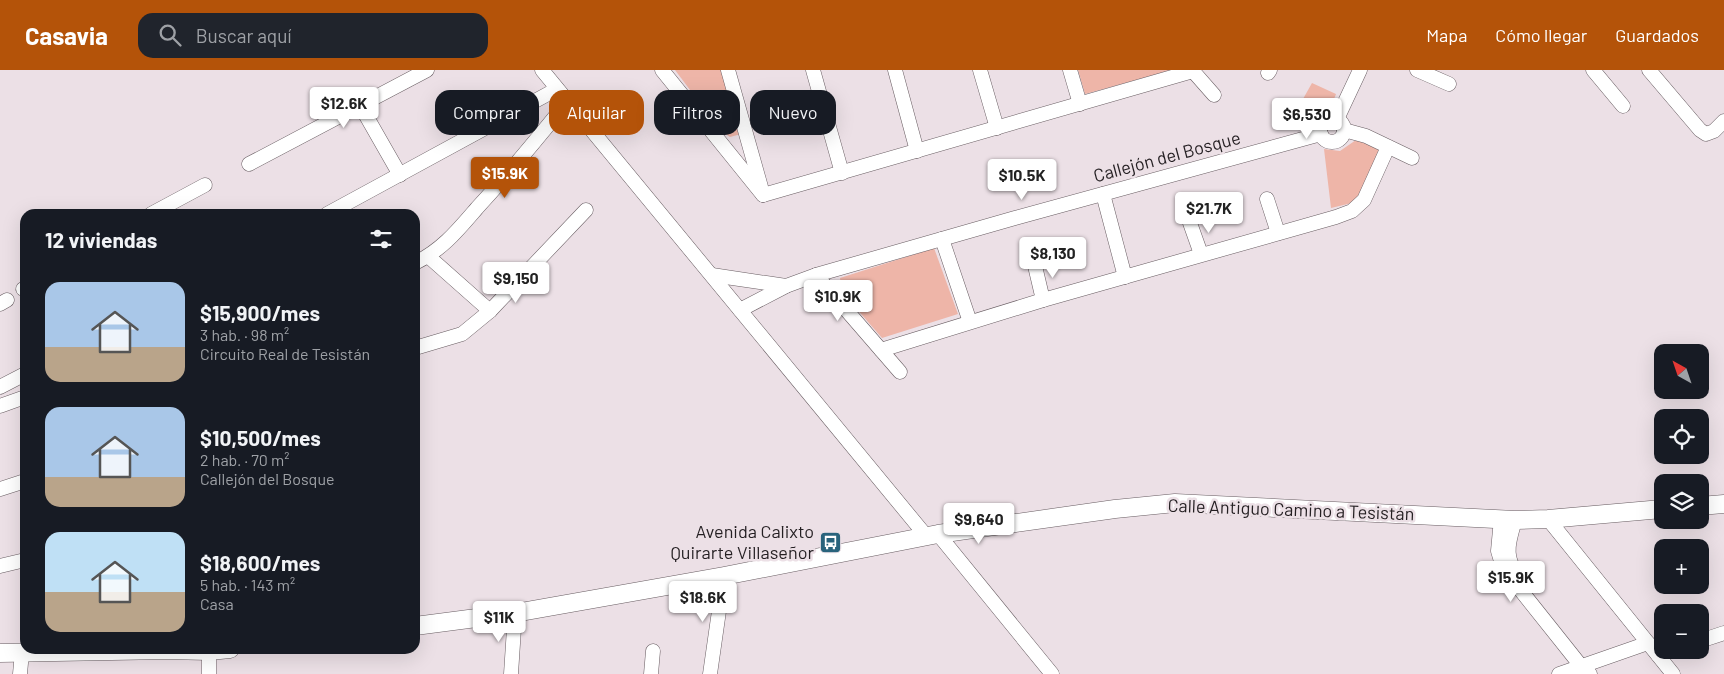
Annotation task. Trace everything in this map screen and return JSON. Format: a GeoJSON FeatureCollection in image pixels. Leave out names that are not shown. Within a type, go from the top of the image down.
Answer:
{"type":"FeatureCollection","features":[{"type":"Feature","properties":{"kind":"street"},"geometry":{"type":"LineString","coordinates":[[249,164],[427,70]]}},
{"type":"Feature","properties":{"kind":"street"},"geometry":{"type":"LineString","coordinates":[[335,209],[557,89],[542,70]]}},
{"type":"Feature","properties":{"kind":"street"},"geometry":{"type":"LineString","coordinates":[[662,70],[763,195]]}},
{"type":"Feature","properties":{"kind":"street"},"geometry":{"type":"LineString","coordinates":[[728,70],[763,195]]}},
{"type":"Feature","properties":{"kind":"street"},"geometry":{"type":"LineString","coordinates":[[813,70],[842,172]]}},
{"type":"Feature","properties":{"kind":"street"},"geometry":{"type":"LineString","coordinates":[[895,70],[917,151]]}},
{"type":"Feature","properties":{"kind":"street"},"geometry":{"type":"LineString","coordinates":[[980,70],[996,128]]}},
{"type":"Feature","properties":{"kind":"street"},"geometry":{"type":"LineString","coordinates":[[1070,70],[1080,104]]}},
{"type":"Feature","properties":{"kind":"street"},"geometry":{"type":"LineString","coordinates":[[1360,70],[1341,124],[1341,139],[1336,142],[1327,141],[1320,134],[1321,125],[1327,119],[1341,124],[1412,158]]}},
{"type":"Feature","properties":{"kind":"street"},"geometry":{"type":"LineString","coordinates":[[1417,70],[1449,84]]}},
{"type":"Feature","properties":{"kind":"street"},"geometry":{"type":"LineString","coordinates":[[1593,70],[1623,106]]}},
{"type":"Feature","properties":{"kind":"street"},"geometry":{"type":"LineString","coordinates":[[1649,70],[1700,130],[1706,134],[1724,122]]}},
{"type":"Feature","properties":{"kind":"street"},"geometry":{"type":"LineString","coordinates":[[763,195],[1192,71],[1214,96]]}},
{"type":"Feature","properties":{"kind":"street"},"geometry":{"type":"LineString","coordinates":[[360,104],[400,175]]}},
{"type":"Feature","properties":{"kind":"street"},"geometry":{"type":"LineString","coordinates":[[420,262],[442,247],[503,180],[549,124]]}},
{"type":"Feature","properties":{"kind":"street","name":"Callejón del Bosque"},"geometry":{"type":"LineString","coordinates":[[740,310],[786,286],[816,276],[1320,134]]}},
{"type":"Feature","properties":{"kind":"street"},"geometry":{"type":"LineString","coordinates":[[595,135],[740,310],[1052,674]]}},
{"type":"Feature","properties":{"kind":"street"},"geometry":{"type":"LineString","coordinates":[[881,350],[1043,300],[1352,211],[1364,200],[1388,147]]}},
{"type":"Feature","properties":{"kind":"street"},"geometry":{"type":"LineString","coordinates":[[161,209],[205,185]]}},
{"type":"Feature","properties":{"kind":"street"},"geometry":{"type":"LineString","coordinates":[[1103,194],[1125,277]]}},
{"type":"Feature","properties":{"kind":"street"},"geometry":{"type":"LineString","coordinates":[[1267,199],[1278,233]]}},
{"type":"Feature","properties":{"kind":"street"},"geometry":{"type":"LineString","coordinates":[[420,347],[462,334],[490,311],[586,210]]}},
{"type":"Feature","properties":{"kind":"street"},"geometry":{"type":"LineString","coordinates":[[1190,223],[1201,254]]}},
{"type":"Feature","properties":{"kind":"street"},"geometry":{"type":"LineString","coordinates":[[942,239],[970,322]]}},
{"type":"Feature","properties":{"kind":"street"},"geometry":{"type":"LineString","coordinates":[[429,257],[490,311]]}},
{"type":"Feature","properties":{"kind":"street"},"geometry":{"type":"LineString","coordinates":[[1035,266],[1043,300]]}},
{"type":"Feature","properties":{"kind":"street"},"geometry":{"type":"LineString","coordinates":[[712,275],[786,286]]}},
{"type":"Feature","properties":{"kind":"street"},"geometry":{"type":"LineString","coordinates":[[816,276],[900,372]]}},
{"type":"Feature","properties":{"kind":"street"},"geometry":{"type":"LineString","coordinates":[[0,387],[20,377]]}},
{"type":"Feature","properties":{"kind":"street"},"geometry":{"type":"LineString","coordinates":[[0,406],[20,399]]}},
{"type":"Feature","properties":{"kind":"street"},"geometry":{"type":"LineString","coordinates":[[0,489],[20,483]]}},
{"type":"Feature","properties":{"kind":"street","name":"Calle Antiguo Camino a Tesistán"},"geometry":{"type":"LineString","coordinates":[[420,625],[515,613],[724,576],[933,535],[1115,509],[1175,503],[1508,519],[1548,519],[1654,510]]}},
{"type":"Feature","properties":{"kind":"street"},"geometry":{"type":"LineString","coordinates":[[1709,505],[1724,504]]}},
{"type":"Feature","properties":{"kind":"street"},"geometry":{"type":"LineString","coordinates":[[1508,519],[1498,551],[1503,568],[1589,669]]}},
{"type":"Feature","properties":{"kind":"street"},"geometry":{"type":"LineString","coordinates":[[1548,519],[1654,650]]}},
{"type":"Feature","properties":{"kind":"street"},"geometry":{"type":"LineString","coordinates":[[0,566],[20,561]]}},
{"type":"Feature","properties":{"kind":"street"},"geometry":{"type":"LineString","coordinates":[[710,674],[724,576]]}},
{"type":"Feature","properties":{"kind":"street"},"geometry":{"type":"LineString","coordinates":[[511,674],[515,613]]}},
{"type":"Feature","properties":{"kind":"street"},"geometry":{"type":"LineString","coordinates":[[1709,638],[1724,633]]}},
{"type":"Feature","properties":{"kind":"street"},"geometry":{"type":"LineString","coordinates":[[1558,674],[1589,669],[1648,643]]}},
{"type":"Feature","properties":{"kind":"street"},"geometry":{"type":"LineString","coordinates":[[651,674],[654,651]]}},
{"type":"Feature","properties":{"kind":"street"},"geometry":{"type":"LineString","coordinates":[[0,652],[20,652]]}},
{"type":"Feature","properties":{"kind":"street"},"geometry":{"type":"LineString","coordinates":[[20,674],[22,654]]}},
{"type":"Feature","properties":{"kind":"street"},"geometry":{"type":"LineString","coordinates":[[209,654],[209,674]]}},
{"type":"Feature","properties":{"kind":"street"},"geometry":{"type":"LineString","coordinates":[[1661,659],[1673,674]]}},
{"type":"Feature","properties":{"kind":"shaded area"},"geometry":{"type":"Polygon","coordinates":[[[675,70],[722,70],[728,90],[690,90],[675,70]]]}},
{"type":"Feature","properties":{"kind":"shaded area"},"geometry":{"type":"Polygon","coordinates":[[[1078,70],[1173,70],[1085,94],[1078,70]]]}},
{"type":"Feature","properties":{"kind":"shaded area"},"geometry":{"type":"Polygon","coordinates":[[[1312,83],[1336,94],[1331,107],[1321,110],[1299,130],[1294,115],[1312,83]]]}},
{"type":"Feature","properties":{"kind":"shaded area"},"geometry":{"type":"Polygon","coordinates":[[[1356,140],[1380,149],[1356,202],[1331,208],[1324,149],[1340,151],[1356,140]]]}},
{"type":"Feature","properties":{"kind":"shaded area"},"geometry":{"type":"Polygon","coordinates":[[[934,248],[958,314],[882,338],[842,292],[840,278],[934,248]]]}},
{"type":"Feature","properties":{"kind":"place","name":"Avenida Calixto Quirarte Villaseñor"},"geometry":{"type":"Point","coordinates":[830,542]}}]}
